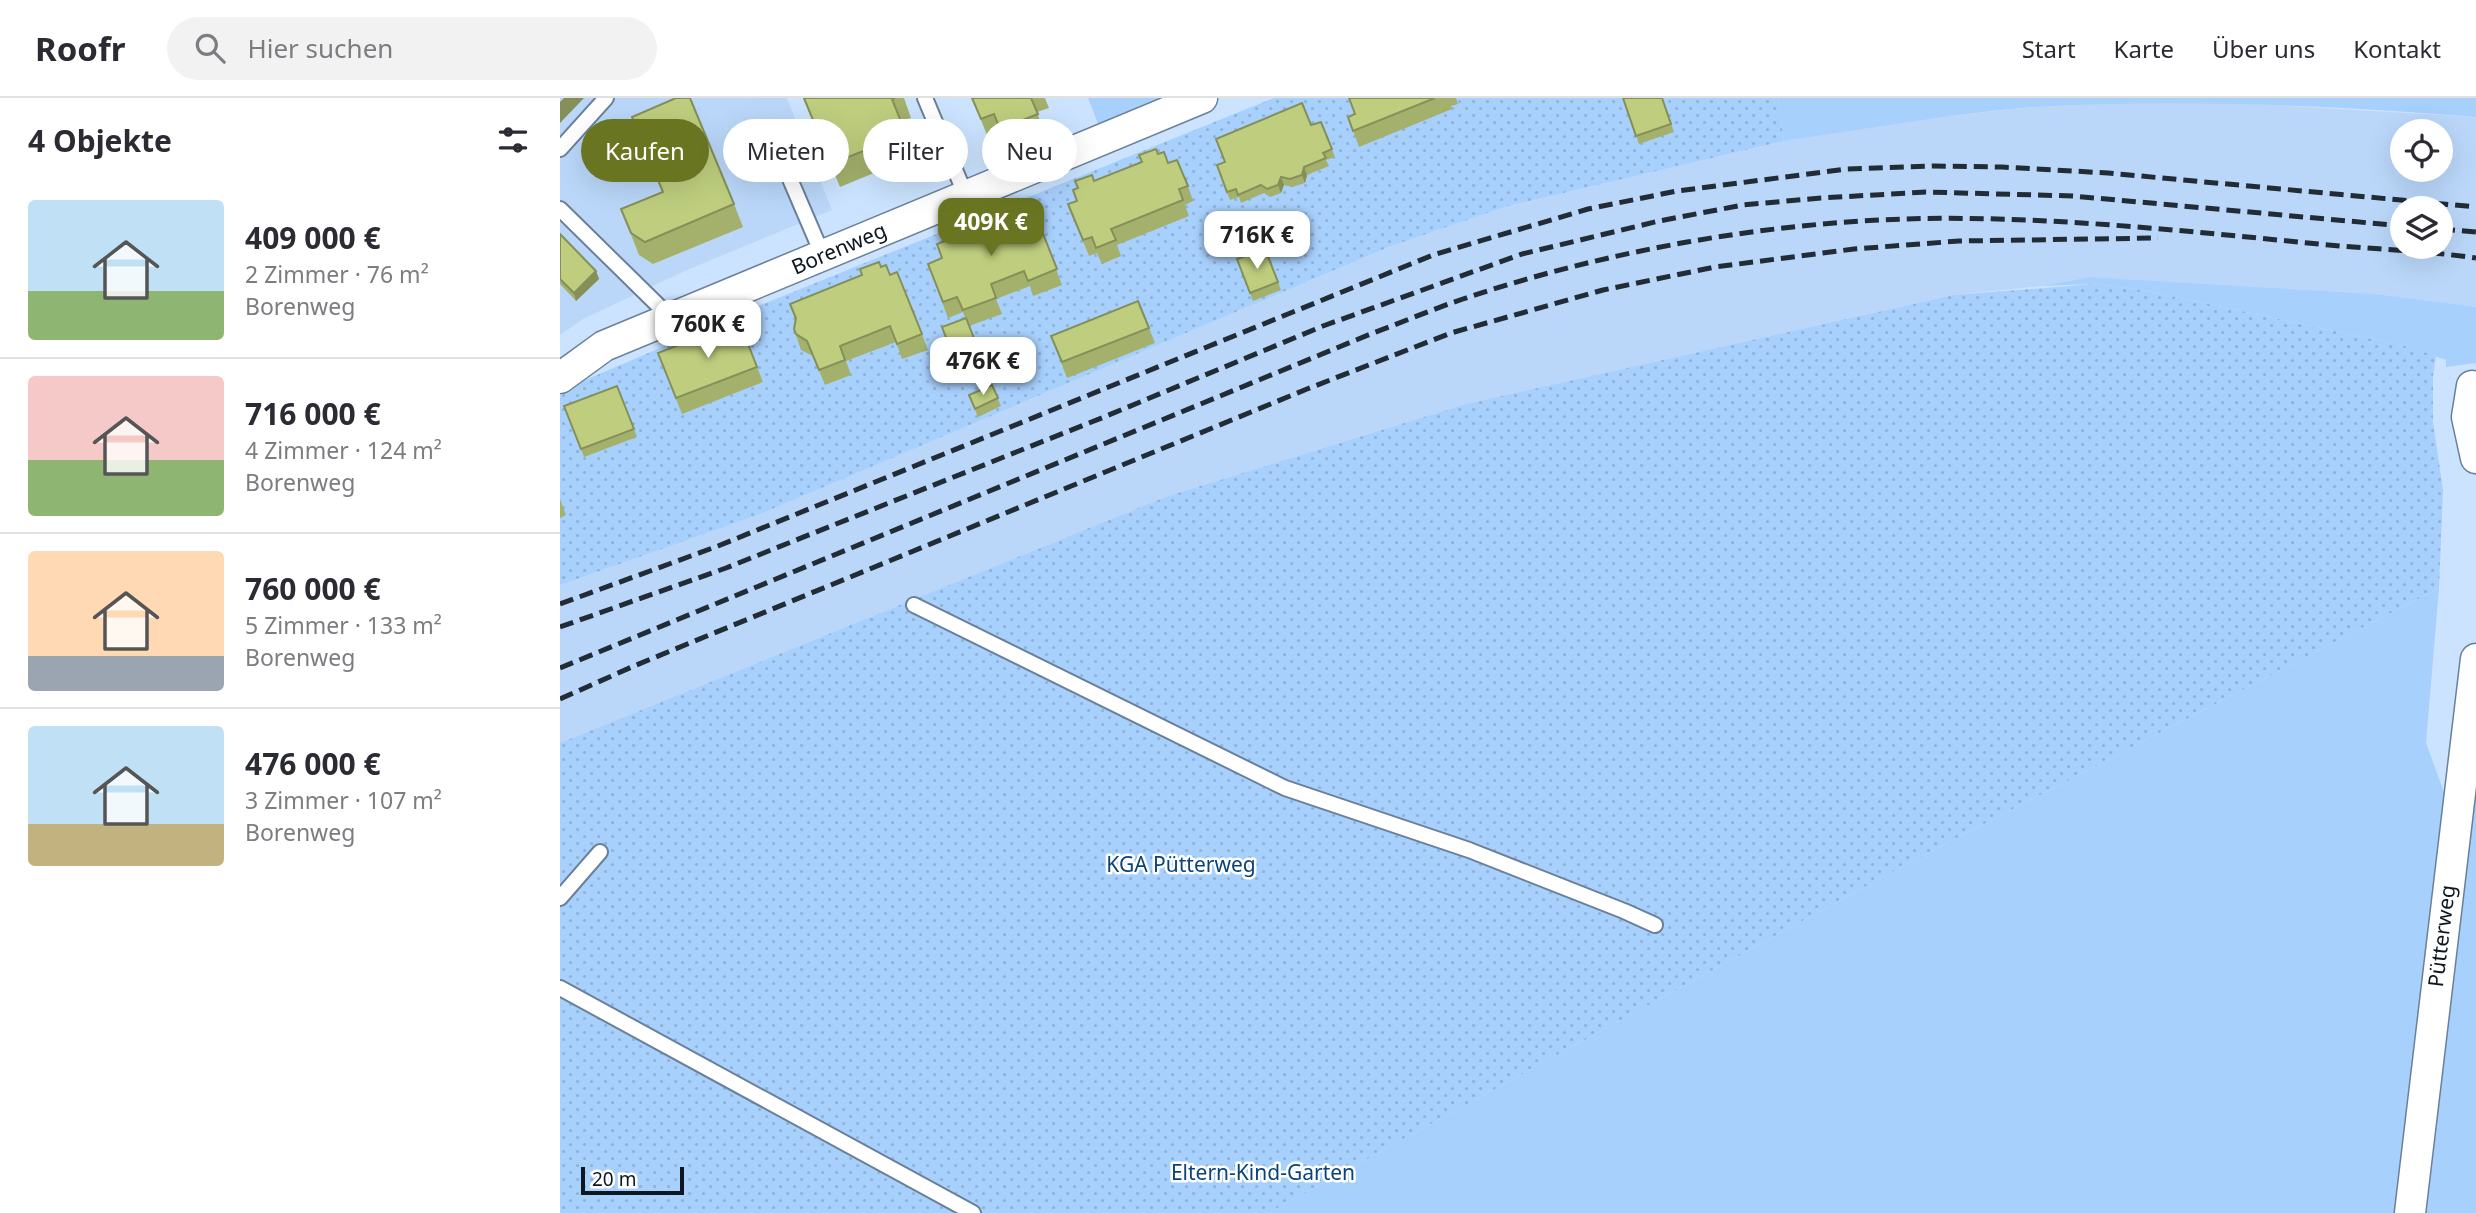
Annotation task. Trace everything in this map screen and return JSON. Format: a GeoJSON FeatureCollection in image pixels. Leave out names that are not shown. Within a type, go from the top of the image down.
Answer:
{"type":"FeatureCollection","features":[{"type":"Feature","properties":{"kind":"street","name":"Borenweg"},"geometry":{"type":"LineString","coordinates":[[560,378],[604,346],[1202,98]]}},
{"type":"Feature","properties":{"kind":"street"},"geometry":{"type":"LineString","coordinates":[[2472,386],[2467,416],[2476,458]]}},
{"type":"Feature","properties":{"kind":"street","name":"Pütterweg"},"geometry":{"type":"LineString","coordinates":[[2410,1213],[2476,659]]}},
{"type":"Feature","properties":{"kind":"lane"},"geometry":{"type":"LineString","coordinates":[[560,149],[606,98]]}},
{"type":"Feature","properties":{"kind":"lane"},"geometry":{"type":"LineString","coordinates":[[925,98],[966,196]]}},
{"type":"Feature","properties":{"kind":"lane"},"geometry":{"type":"LineString","coordinates":[[791,182],[823,256]]}},
{"type":"Feature","properties":{"kind":"lane"},"geometry":{"type":"LineString","coordinates":[[560,209],[672,318]]}},
{"type":"Feature","properties":{"kind":"lane"},"geometry":{"type":"LineString","coordinates":[[914,605],[1285,788],[1469,850],[1655,925]]}},
{"type":"Feature","properties":{"kind":"lane"},"geometry":{"type":"LineString","coordinates":[[560,898],[600,852]]}},
{"type":"Feature","properties":{"kind":"lane"},"geometry":{"type":"LineString","coordinates":[[560,988],[973,1213]]}},
{"type":"Feature","properties":{"kind":"shaded area"},"geometry":{"type":"Polygon","coordinates":[[[560,98],[787,98],[795,119],[723,119],[723,182],[821,182],[832,210],[687,270],[583,319],[560,335],[560,98]]]}},
{"type":"Feature","properties":{"kind":"shaded area"},"geometry":{"type":"Polygon","coordinates":[[[2118,103],[2235,103],[2476,117],[2476,307],[2376,294],[2090,277],[2042,286],[1954,295],[1466,404],[1168,496],[560,743],[560,585],[758,515],[1391,246],[1508,206],[1784,141],[1910,121],[2022,108],[2118,103]]]}},
{"type":"Feature","properties":{"kind":"green space"},"geometry":{"type":"Polygon","coordinates":[[[1088,98],[1169,98],[1099,126],[1088,98]]]}},
{"type":"Feature","properties":{"kind":"green space"},"geometry":{"type":"Polygon","coordinates":[[[1274,98],[1778,98],[1784,141],[1508,206],[1391,246],[758,515],[560,585],[560,396],[583,381],[758,306],[1066,182],[1077,182],[1077,177],[1274,98]]]}},
{"type":"Feature","properties":{"kind":"green space"},"geometry":{"type":"Polygon","coordinates":[[[1778,98],[2476,98],[2476,117],[2248,104],[2076,105],[1961,115],[1784,141],[1778,98]]]}},
{"type":"Feature","properties":{"kind":"green space"},"geometry":{"type":"Polygon","coordinates":[[[2090,277],[2376,294],[2476,307],[2476,363],[2446,367],[2446,360],[2405,346],[2142,290],[2095,284],[2042,286],[2090,277]]]}},
{"type":"Feature","properties":{"kind":"green space","name":"KGA Pütterweg"},"geometry":{"type":"Polygon","coordinates":[[[2095,284],[2142,290],[2405,346],[2436,356],[2433,422],[2443,490],[2439,588],[1901,867],[1268,1213],[560,1213],[560,743],[1168,496],[1466,404],[1954,295],[2095,284]]]}},
{"type":"Feature","properties":{"kind":"green space"},"geometry":{"type":"Polygon","coordinates":[[[2439,588],[2426,743],[2448,803],[2399,1213],[1268,1213],[1901,867],[2439,588]]]}},
{"type":"Feature","properties":{"kind":"green space"},"geometry":{"type":"Polygon","coordinates":[[[2476,659],[2476,1213],[2410,1213],[2476,659]]]}},
{"type":"Feature","properties":{"kind":"building"},"geometry":{"type":"Polygon","coordinates":[[[676,98],[690,98],[699,119],[633,119],[632,117],[676,98]]]}},
{"type":"Feature","properties":{"kind":"building"},"geometry":{"type":"Polygon","coordinates":[[[804,98],[895,98],[892,99],[900,119],[863,119],[863,151],[849,157],[849,119],[813,119],[804,98]]]}},
{"type":"Feature","properties":{"kind":"building"},"geometry":{"type":"Polygon","coordinates":[[[972,98],[1031,98],[1038,114],[1025,119],[996,119],[994,114],[981,119],[972,98]]]}},
{"type":"Feature","properties":{"kind":"building"},"geometry":{"type":"Polygon","coordinates":[[[1349,98],[1435,98],[1353,131],[1348,117],[1355,114],[1349,98]]]}},
{"type":"Feature","properties":{"kind":"building"},"geometry":{"type":"Polygon","coordinates":[[[1623,98],[1662,98],[1671,124],[1636,136],[1623,98]]]}},
{"type":"Feature","properties":{"kind":"building"},"geometry":{"type":"Polygon","coordinates":[[[1302,103],[1311,125],[1321,122],[1332,149],[1323,153],[1326,158],[1304,167],[1302,175],[1290,179],[1281,177],[1278,185],[1267,189],[1261,185],[1238,195],[1236,189],[1227,192],[1217,165],[1225,162],[1216,139],[1302,103]]]}},
{"type":"Feature","properties":{"kind":"building"},"geometry":{"type":"Polygon","coordinates":[[[709,144],[734,204],[645,242],[631,233],[621,209],[663,192],[659,182],[709,182],[709,144]]]}},
{"type":"Feature","properties":{"kind":"building"},"geometry":{"type":"Polygon","coordinates":[[[1156,149],[1158,154],[1164,152],[1168,163],[1177,160],[1188,186],[1179,189],[1183,200],[1111,229],[1116,240],[1096,248],[1092,237],[1083,240],[1068,204],[1077,201],[1073,190],[1078,188],[1075,182],[1092,175],[1094,181],[1142,162],[1139,155],[1156,149]]]}},
{"type":"Feature","properties":{"kind":"building"},"geometry":{"type":"Polygon","coordinates":[[[1020,201],[1029,225],[1038,221],[1057,269],[1028,281],[1024,271],[991,284],[996,298],[963,310],[957,297],[943,302],[928,264],[942,258],[937,244],[999,220],[1000,208],[1020,201]]]}},
{"type":"Feature","properties":{"kind":"building"},"geometry":{"type":"Polygon","coordinates":[[[560,234],[596,271],[574,293],[560,279],[560,234]]]}},
{"type":"Feature","properties":{"kind":"building"},"geometry":{"type":"Polygon","coordinates":[[[1265,249],[1278,282],[1250,293],[1237,259],[1265,249]]]}},
{"type":"Feature","properties":{"kind":"building"},"geometry":{"type":"Polygon","coordinates":[[[879,262],[881,267],[886,265],[890,275],[897,272],[922,334],[897,344],[890,326],[840,346],[845,360],[819,370],[807,341],[796,334],[796,318],[790,304],[862,275],[860,269],[879,262]]]}},
{"type":"Feature","properties":{"kind":"building"},"geometry":{"type":"Polygon","coordinates":[[[1138,301],[1149,328],[1062,362],[1051,336],[1138,301]]]}},
{"type":"Feature","properties":{"kind":"building"},"geometry":{"type":"Polygon","coordinates":[[[966,318],[983,361],[959,371],[942,327],[966,318]]]}},
{"type":"Feature","properties":{"kind":"building"},"geometry":{"type":"Polygon","coordinates":[[[739,321],[757,367],[676,398],[658,353],[739,321]]]}},
{"type":"Feature","properties":{"kind":"building"},"geometry":{"type":"Polygon","coordinates":[[[992,385],[998,398],[975,409],[969,395],[992,385]]]}},
{"type":"Feature","properties":{"kind":"building"},"geometry":{"type":"Polygon","coordinates":[[[617,386],[634,429],[581,449],[564,406],[617,386]]]}},
{"type":"Feature","properties":{"kind":"railway"},"geometry":{"type":"LineString","coordinates":[[560,604],[718,546],[1433,255],[1588,209],[1677,191],[1847,169],[1933,166],[2108,173],[2476,207]]}},
{"type":"Feature","properties":{"kind":"railway"},"geometry":{"type":"LineString","coordinates":[[560,627],[726,568],[1323,326],[1522,254],[1659,221],[1743,205],[1926,192],[2073,196],[2390,225]]}},
{"type":"Feature","properties":{"kind":"railway"},"geometry":{"type":"LineString","coordinates":[[560,668],[1373,333],[1516,282],[1625,254],[1680,243],[1793,227],[1954,218],[2106,225],[2476,258]]}},
{"type":"Feature","properties":{"kind":"railway"},"geometry":{"type":"LineString","coordinates":[[2453,230],[2476,232]]}},
{"type":"Feature","properties":{"kind":"railway"},"geometry":{"type":"LineString","coordinates":[[560,699],[634,666],[1307,389],[1451,333],[1603,290],[1715,267],[1854,249],[1959,241],[2158,238]]}},
{"type":"Feature","properties":{"kind":"park label","name":"Eltern-Kind-Garten"},"geometry":{"type":"Point","coordinates":[1263,1173]}}]}
